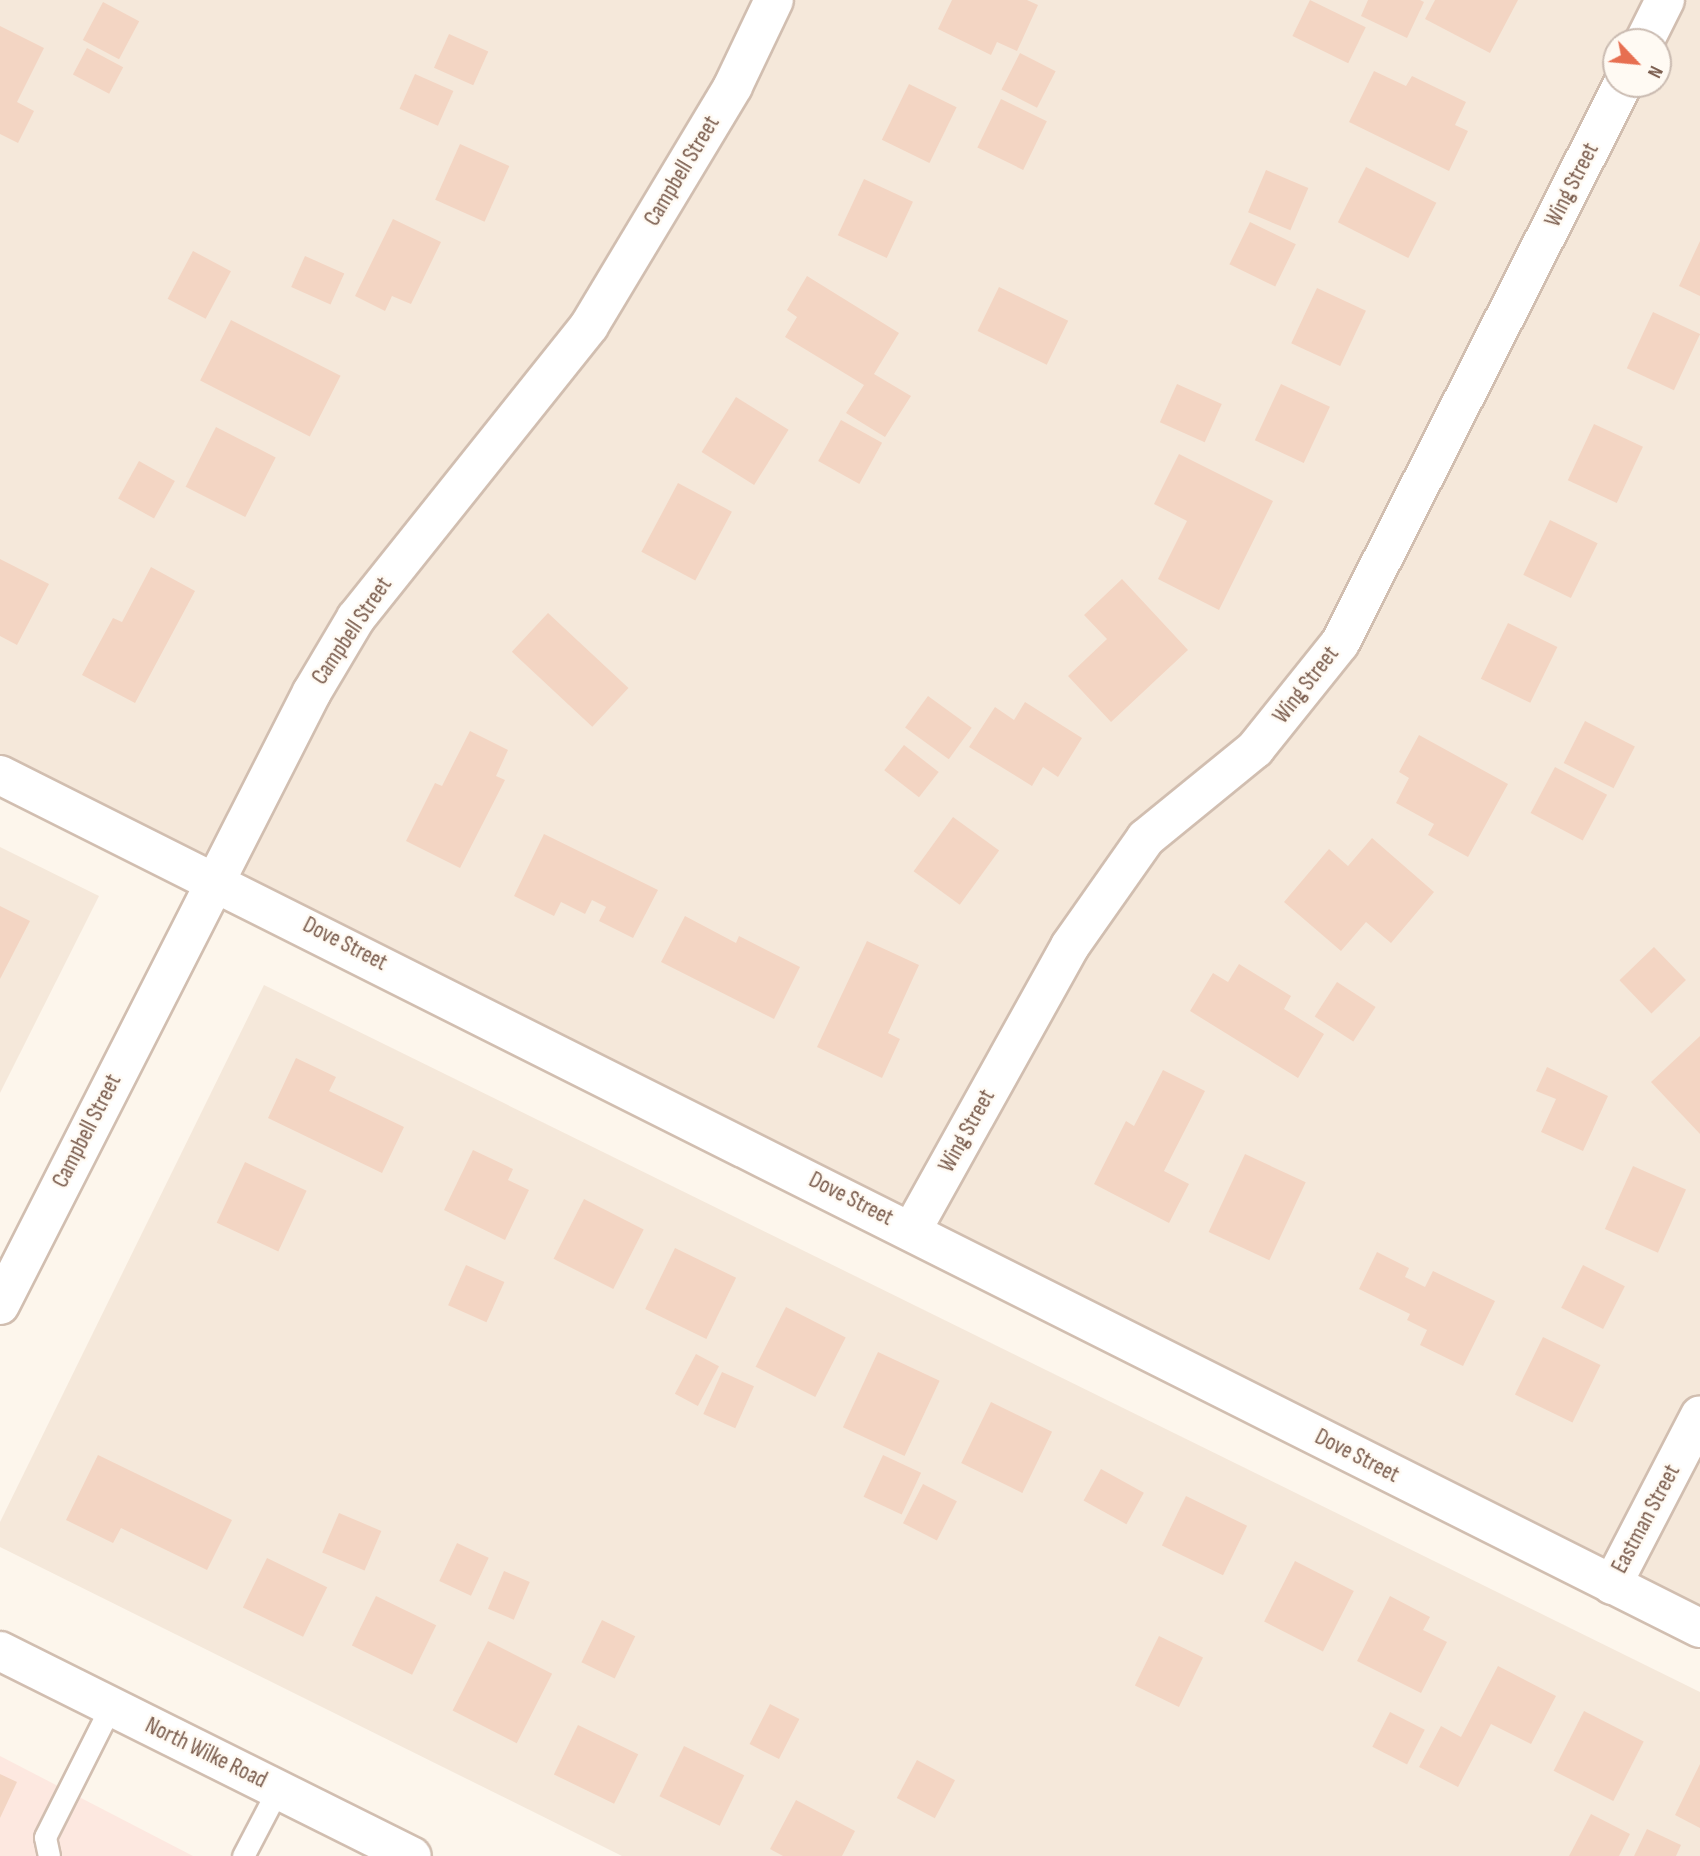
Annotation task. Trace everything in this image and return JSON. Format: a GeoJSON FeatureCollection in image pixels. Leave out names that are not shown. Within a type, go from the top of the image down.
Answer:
{"type":"FeatureCollection","features":[{"type":"Feature","properties":{"kind":"street","name":"Campbell Street"},"geometry":{"type":"LineString","coordinates":[[0,1305],[213,878],[356,618],[589,326],[733,86],[774,0]]}},
{"type":"Feature","properties":{"kind":"street"},"geometry":{"type":"LineString","coordinates":[[1651,28],[1665,0]]}},
{"type":"Feature","properties":{"kind":"street","name":"Wing Street"},"geometry":{"type":"LineString","coordinates":[[912,1230],[1070,946],[1146,838],[1255,749],[1340,643],[1616,98]]}},
{"type":"Feature","properties":{"kind":"street","name":"Dove Street"},"geometry":{"type":"LineString","coordinates":[[0,775],[213,878],[1700,1628]]}},
{"type":"Feature","properties":{"kind":"street","name":"Eastman Street"},"geometry":{"type":"LineString","coordinates":[[1612,1585],[1700,1415]]}},
{"type":"Feature","properties":{"kind":"street","name":"North Wilke Road"},"geometry":{"type":"LineString","coordinates":[[0,1651],[412,1856]]}},
{"type":"Feature","properties":{"kind":"lane"},"geometry":{"type":"LineString","coordinates":[[49,1856],[45,1837],[111,1706]]}},
{"type":"Feature","properties":{"kind":"lane"},"geometry":{"type":"LineString","coordinates":[[243,1856],[278,1789]]}},
{"type":"Feature","properties":{"kind":"shaded area"},"geometry":{"type":"Polygon","coordinates":[[[0,0],[1700,0],[1700,1628],[0,775],[0,0]]]}},
{"type":"Feature","properties":{"kind":"shaded area"},"geometry":{"type":"Polygon","coordinates":[[[0,847],[99,896],[0,1093],[0,847]]]}},
{"type":"Feature","properties":{"kind":"shaded area"},"geometry":{"type":"Polygon","coordinates":[[[264,985],[1700,1692],[1700,1856],[622,1856],[0,1547],[0,1522],[264,985]]]}},
{"type":"Feature","properties":{"kind":"shaded area"},"geometry":{"type":"Polygon","coordinates":[[[0,1756],[193,1856],[0,1856],[0,1756]]]}},
{"type":"Feature","properties":{"kind":"building"},"geometry":{"type":"Polygon","coordinates":[[[952,0],[1027,0],[1038,5],[1017,51],[997,42],[991,55],[938,29],[952,0]]]}},
{"type":"Feature","properties":{"kind":"building"},"geometry":{"type":"Polygon","coordinates":[[[1310,0],[1366,27],[1348,63],[1292,36],[1310,0]]]}},
{"type":"Feature","properties":{"kind":"building"},"geometry":{"type":"Polygon","coordinates":[[[1368,0],[1424,2],[1407,38],[1361,16],[1368,0]]]}},
{"type":"Feature","properties":{"kind":"building"},"geometry":{"type":"Polygon","coordinates":[[[1435,0],[1518,0],[1490,53],[1425,19],[1435,0]]]}},
{"type":"Feature","properties":{"kind":"building"},"geometry":{"type":"Polygon","coordinates":[[[103,2],[139,21],[119,59],[83,40],[103,2]]]}},
{"type":"Feature","properties":{"kind":"building"},"geometry":{"type":"Polygon","coordinates":[[[0,26],[44,48],[17,102],[34,111],[18,143],[0,134],[0,26]]]}},
{"type":"Feature","properties":{"kind":"building"},"geometry":{"type":"Polygon","coordinates":[[[449,34],[488,51],[473,85],[434,68],[449,34]]]}},
{"type":"Feature","properties":{"kind":"building"},"geometry":{"type":"Polygon","coordinates":[[[87,48],[123,67],[109,94],[73,74],[87,48]]]}},
{"type":"Feature","properties":{"kind":"building"},"geometry":{"type":"Polygon","coordinates":[[[1020,53],[1056,71],[1037,108],[1001,90],[1020,53]]]}},
{"type":"Feature","properties":{"kind":"building"},"geometry":{"type":"Polygon","coordinates":[[[1374,71],[1406,86],[1412,76],[1466,102],[1455,125],[1468,131],[1449,171],[1349,122],[1374,71]]]}},
{"type":"Feature","properties":{"kind":"building"},"geometry":{"type":"Polygon","coordinates":[[[415,74],[453,91],[438,126],[400,109],[415,74]]]}},
{"type":"Feature","properties":{"kind":"building"},"geometry":{"type":"Polygon","coordinates":[[[909,84],[957,107],[929,163],[882,140],[909,84]]]}},
{"type":"Feature","properties":{"kind":"building"},"geometry":{"type":"Polygon","coordinates":[[[1001,99],[1047,121],[1023,170],[977,148],[1001,99]]]}},
{"type":"Feature","properties":{"kind":"building"},"geometry":{"type":"Polygon","coordinates":[[[460,144],[509,166],[485,222],[435,200],[460,144]]]}},
{"type":"Feature","properties":{"kind":"building"},"geometry":{"type":"Polygon","coordinates":[[[1366,167],[1436,203],[1408,258],[1338,222],[1366,167]]]}},
{"type":"Feature","properties":{"kind":"building"},"geometry":{"type":"Polygon","coordinates":[[[1266,170],[1308,188],[1290,230],[1248,212],[1266,170]]]}},
{"type":"Feature","properties":{"kind":"building"},"geometry":{"type":"Polygon","coordinates":[[[864,179],[913,202],[887,258],[838,235],[864,179]]]}},
{"type":"Feature","properties":{"kind":"building"},"geometry":{"type":"Polygon","coordinates":[[[393,219],[441,242],[411,304],[392,296],[385,311],[355,296],[393,219]]]}},
{"type":"Feature","properties":{"kind":"building"},"geometry":{"type":"Polygon","coordinates":[[[1250,222],[1296,244],[1275,287],[1229,264],[1250,222]]]}},
{"type":"Feature","properties":{"kind":"building"},"geometry":{"type":"Polygon","coordinates":[[[1700,241],[1700,296],[1679,286],[1700,241]]]}},
{"type":"Feature","properties":{"kind":"building"},"geometry":{"type":"Polygon","coordinates":[[[193,251],[231,271],[206,319],[168,299],[193,251]]]}},
{"type":"Feature","properties":{"kind":"building"},"geometry":{"type":"Polygon","coordinates":[[[305,256],[344,273],[330,305],[291,287],[305,256]]]}},
{"type":"Feature","properties":{"kind":"building"},"geometry":{"type":"Polygon","coordinates":[[[807,276],[899,333],[874,374],[911,396],[885,437],[846,413],[864,385],[785,337],[797,317],[787,310],[807,276]]]}},
{"type":"Feature","properties":{"kind":"building"},"geometry":{"type":"Polygon","coordinates":[[[999,287],[1068,321],[1047,365],[978,331],[999,287]]]}},
{"type":"Feature","properties":{"kind":"building"},"geometry":{"type":"Polygon","coordinates":[[[1317,288],[1366,311],[1340,366],[1291,343],[1317,288]]]}},
{"type":"Feature","properties":{"kind":"building"},"geometry":{"type":"Polygon","coordinates":[[[1653,312],[1700,334],[1674,390],[1627,368],[1653,312]]]}},
{"type":"Feature","properties":{"kind":"building"},"geometry":{"type":"Polygon","coordinates":[[[231,320],[341,376],[310,436],[200,381],[231,320]]]}},
{"type":"Feature","properties":{"kind":"building"},"geometry":{"type":"Polygon","coordinates":[[[1177,384],[1222,404],[1205,442],[1160,422],[1177,384]]]}},
{"type":"Feature","properties":{"kind":"building"},"geometry":{"type":"Polygon","coordinates":[[[1281,384],[1330,407],[1304,463],[1255,440],[1281,384]]]}},
{"type":"Feature","properties":{"kind":"building"},"geometry":{"type":"Polygon","coordinates":[[[736,397],[789,430],[754,485],[702,452],[736,397]]]}},
{"type":"Feature","properties":{"kind":"building"},"geometry":{"type":"Polygon","coordinates":[[[841,420],[882,443],[859,484],[818,461],[841,420]]]}},
{"type":"Feature","properties":{"kind":"building"},"geometry":{"type":"Polygon","coordinates":[[[1594,424],[1643,447],[1617,503],[1568,480],[1594,424]]]}},
{"type":"Feature","properties":{"kind":"building"},"geometry":{"type":"Polygon","coordinates":[[[216,427],[276,457],[245,517],[186,487],[216,427]]]}},
{"type":"Feature","properties":{"kind":"building"},"geometry":{"type":"Polygon","coordinates":[[[1179,454],[1273,501],[1219,610],[1158,579],[1187,521],[1154,504],[1179,454]]]}},
{"type":"Feature","properties":{"kind":"building"},"geometry":{"type":"Polygon","coordinates":[[[139,461],[175,481],[154,518],[118,499],[139,461]]]}},
{"type":"Feature","properties":{"kind":"building"},"geometry":{"type":"Polygon","coordinates":[[[678,483],[732,512],[695,581],[641,552],[678,483]]]}},
{"type":"Feature","properties":{"kind":"building"},"geometry":{"type":"Polygon","coordinates":[[[1550,520],[1598,543],[1571,598],[1523,575],[1550,520]]]}},
{"type":"Feature","properties":{"kind":"building"},"geometry":{"type":"Polygon","coordinates":[[[0,559],[49,584],[17,645],[0,636],[0,559]]]}},
{"type":"Feature","properties":{"kind":"building"},"geometry":{"type":"Polygon","coordinates":[[[151,567],[195,591],[135,703],[82,675],[113,618],[122,622],[151,567]]]}},
{"type":"Feature","properties":{"kind":"building"},"geometry":{"type":"Polygon","coordinates":[[[1122,579],[1188,650],[1111,722],[1068,676],[1107,639],[1084,615],[1122,579]]]}},
{"type":"Feature","properties":{"kind":"building"},"geometry":{"type":"Polygon","coordinates":[[[548,613],[628,688],[592,727],[512,652],[548,613]]]}},
{"type":"Feature","properties":{"kind":"building"},"geometry":{"type":"Polygon","coordinates":[[[1508,623],[1557,647],[1530,703],[1481,679],[1508,623]]]}},
{"type":"Feature","properties":{"kind":"building"},"geometry":{"type":"Polygon","coordinates":[[[928,696],[972,728],[949,759],[905,728],[928,696]]]}},
{"type":"Feature","properties":{"kind":"building"},"geometry":{"type":"Polygon","coordinates":[[[1025,702],[1082,738],[1058,777],[1043,767],[1032,786],[969,747],[995,707],[1014,720],[1025,702]]]}},
{"type":"Feature","properties":{"kind":"building"},"geometry":{"type":"Polygon","coordinates":[[[1585,721],[1635,746],[1614,788],[1564,763],[1585,721]]]}},
{"type":"Feature","properties":{"kind":"building"},"geometry":{"type":"Polygon","coordinates":[[[470,731],[508,750],[496,776],[505,780],[460,868],[406,841],[435,783],[442,786],[470,731]]]}},
{"type":"Feature","properties":{"kind":"building"},"geometry":{"type":"Polygon","coordinates":[[[1419,735],[1508,784],[1468,857],[1428,835],[1434,824],[1396,803],[1409,778],[1399,772],[1419,735]]]}},
{"type":"Feature","properties":{"kind":"building"},"geometry":{"type":"Polygon","coordinates":[[[904,745],[939,772],[919,797],[884,770],[904,745]]]}},
{"type":"Feature","properties":{"kind":"building"},"geometry":{"type":"Polygon","coordinates":[[[1555,767],[1607,795],[1583,841],[1531,813],[1555,767]]]}},
{"type":"Feature","properties":{"kind":"building"},"geometry":{"type":"Polygon","coordinates":[[[953,817],[999,851],[960,905],[914,871],[953,817]]]}},
{"type":"Feature","properties":{"kind":"building"},"geometry":{"type":"Polygon","coordinates":[[[544,834],[658,890],[633,938],[599,921],[606,907],[592,900],[585,914],[561,902],[554,916],[514,896],[544,834]]]}},
{"type":"Feature","properties":{"kind":"building"},"geometry":{"type":"Polygon","coordinates":[[[1372,838],[1434,892],[1391,943],[1366,922],[1341,951],[1284,902],[1329,849],[1348,866],[1372,838]]]}},
{"type":"Feature","properties":{"kind":"building"},"geometry":{"type":"Polygon","coordinates":[[[0,906],[30,921],[0,979],[0,906]]]}},
{"type":"Feature","properties":{"kind":"building"},"geometry":{"type":"Polygon","coordinates":[[[685,916],[736,943],[739,936],[800,967],[774,1019],[661,962],[685,916]]]}},
{"type":"Feature","properties":{"kind":"building"},"geometry":{"type":"Polygon","coordinates":[[[867,941],[919,965],[888,1033],[900,1039],[882,1078],[817,1047],[867,941]]]}},
{"type":"Feature","properties":{"kind":"building"},"geometry":{"type":"Polygon","coordinates":[[[1654,947],[1686,980],[1651,1013],[1619,980],[1654,947]]]}},
{"type":"Feature","properties":{"kind":"building"},"geometry":{"type":"Polygon","coordinates":[[[1239,964],[1291,996],[1284,1009],[1324,1034],[1298,1078],[1190,1011],[1213,973],[1228,982],[1239,964]]]}},
{"type":"Feature","properties":{"kind":"building"},"geometry":{"type":"Polygon","coordinates":[[[1337,982],[1376,1007],[1353,1041],[1315,1016],[1337,982]]]}},
{"type":"Feature","properties":{"kind":"building"},"geometry":{"type":"Polygon","coordinates":[[[1700,1036],[1700,1134],[1651,1082],[1700,1036]]]}},
{"type":"Feature","properties":{"kind":"building"},"geometry":{"type":"Polygon","coordinates":[[[296,1058],[336,1077],[329,1091],[404,1127],[382,1173],[268,1118],[296,1058]]]}},
{"type":"Feature","properties":{"kind":"building"},"geometry":{"type":"Polygon","coordinates":[[[1547,1067],[1608,1096],[1583,1151],[1541,1132],[1556,1099],[1536,1091],[1547,1067]]]}},
{"type":"Feature","properties":{"kind":"building"},"geometry":{"type":"Polygon","coordinates":[[[1163,1070],[1205,1091],[1164,1171],[1189,1184],[1169,1223],[1094,1184],[1126,1121],[1134,1126],[1163,1070]]]}},
{"type":"Feature","properties":{"kind":"building"},"geometry":{"type":"Polygon","coordinates":[[[473,1150],[513,1169],[508,1180],[529,1190],[505,1240],[444,1210],[473,1150]]]}},
{"type":"Feature","properties":{"kind":"building"},"geometry":{"type":"Polygon","coordinates":[[[1245,1154],[1306,1182],[1269,1260],[1209,1232],[1245,1154]]]}},
{"type":"Feature","properties":{"kind":"building"},"geometry":{"type":"Polygon","coordinates":[[[245,1162],[307,1191],[278,1251],[217,1223],[245,1162]]]}},
{"type":"Feature","properties":{"kind":"building"},"geometry":{"type":"Polygon","coordinates":[[[1633,1166],[1686,1190],[1658,1253],[1605,1229],[1633,1166]]]}},
{"type":"Feature","properties":{"kind":"building"},"geometry":{"type":"Polygon","coordinates":[[[584,1199],[644,1229],[613,1289],[554,1259],[584,1199]]]}},
{"type":"Feature","properties":{"kind":"building"},"geometry":{"type":"Polygon","coordinates":[[[675,1248],[736,1278],[706,1339],[645,1309],[675,1248]]]}},
{"type":"Feature","properties":{"kind":"building"},"geometry":{"type":"Polygon","coordinates":[[[1377,1252],[1409,1268],[1405,1277],[1425,1287],[1433,1271],[1495,1301],[1463,1366],[1420,1345],[1427,1330],[1407,1320],[1410,1314],[1359,1289],[1377,1252]]]}},
{"type":"Feature","properties":{"kind":"building"},"geometry":{"type":"Polygon","coordinates":[[[466,1265],[504,1282],[486,1322],[448,1305],[466,1265]]]}},
{"type":"Feature","properties":{"kind":"building"},"geometry":{"type":"Polygon","coordinates":[[[1583,1265],[1625,1286],[1603,1329],[1561,1308],[1583,1265]]]}},
{"type":"Feature","properties":{"kind":"building"},"geometry":{"type":"Polygon","coordinates":[[[786,1307],[846,1337],[815,1397],[756,1367],[786,1307]]]}},
{"type":"Feature","properties":{"kind":"building"},"geometry":{"type":"Polygon","coordinates":[[[1543,1337],[1601,1365],[1572,1423],[1515,1395],[1543,1337]]]}},
{"type":"Feature","properties":{"kind":"building"},"geometry":{"type":"Polygon","coordinates":[[[878,1352],[940,1381],[905,1456],[843,1427],[878,1352]]]}},
{"type":"Feature","properties":{"kind":"building"},"geometry":{"type":"Polygon","coordinates":[[[696,1354],[719,1366],[698,1406],[675,1394],[696,1354]]]}},
{"type":"Feature","properties":{"kind":"building"},"geometry":{"type":"Polygon","coordinates":[[[722,1372],[754,1386],[735,1428],[703,1414],[722,1372]]]}},
{"type":"Feature","properties":{"kind":"building"},"geometry":{"type":"Polygon","coordinates":[[[991,1402],[1052,1432],[1022,1493],[961,1463],[991,1402]]]}},
{"type":"Feature","properties":{"kind":"building"},"geometry":{"type":"Polygon","coordinates":[[[98,1455],[232,1520],[207,1570],[121,1528],[113,1543],[66,1520],[98,1455]]]}},
{"type":"Feature","properties":{"kind":"building"},"geometry":{"type":"Polygon","coordinates":[[[883,1455],[921,1473],[902,1514],[864,1497],[883,1455]]]}},
{"type":"Feature","properties":{"kind":"building"},"geometry":{"type":"Polygon","coordinates":[[[1101,1469],[1144,1493],[1126,1524],[1084,1500],[1101,1469]]]}},
{"type":"Feature","properties":{"kind":"building"},"geometry":{"type":"Polygon","coordinates":[[[923,1484],[957,1501],[937,1540],[903,1523],[923,1484]]]}},
{"type":"Feature","properties":{"kind":"building"},"geometry":{"type":"Polygon","coordinates":[[[1186,1496],[1247,1526],[1223,1575],[1162,1545],[1186,1496]]]}},
{"type":"Feature","properties":{"kind":"building"},"geometry":{"type":"Polygon","coordinates":[[[339,1513],[381,1531],[365,1571],[322,1553],[339,1513]]]}},
{"type":"Feature","properties":{"kind":"building"},"geometry":{"type":"Polygon","coordinates":[[[457,1543],[489,1558],[471,1596],[439,1581],[457,1543]]]}},
{"type":"Feature","properties":{"kind":"building"},"geometry":{"type":"Polygon","coordinates":[[[267,1558],[327,1587],[303,1637],[243,1607],[267,1558]]]}},
{"type":"Feature","properties":{"kind":"building"},"geometry":{"type":"Polygon","coordinates":[[[1295,1561],[1354,1591],[1323,1652],[1264,1622],[1295,1561]]]}},
{"type":"Feature","properties":{"kind":"building"},"geometry":{"type":"Polygon","coordinates":[[[504,1571],[530,1582],[514,1620],[488,1609],[504,1571]]]}},
{"type":"Feature","properties":{"kind":"building"},"geometry":{"type":"Polygon","coordinates":[[[376,1596],[436,1625],[412,1675],[352,1645],[376,1596]]]}},
{"type":"Feature","properties":{"kind":"building"},"geometry":{"type":"Polygon","coordinates":[[[1390,1596],[1430,1617],[1423,1630],[1447,1642],[1421,1693],[1357,1661],[1390,1596]]]}},
{"type":"Feature","properties":{"kind":"building"},"geometry":{"type":"Polygon","coordinates":[[[602,1620],[635,1636],[615,1678],[581,1662],[602,1620]]]}},
{"type":"Feature","properties":{"kind":"building"},"geometry":{"type":"Polygon","coordinates":[[[1159,1636],[1203,1657],[1179,1707],[1135,1685],[1159,1636]]]}},
{"type":"Feature","properties":{"kind":"building"},"geometry":{"type":"Polygon","coordinates":[[[488,1641],[552,1674],[517,1743],[453,1710],[488,1641]]]}},
{"type":"Feature","properties":{"kind":"building"},"geometry":{"type":"Polygon","coordinates":[[[1498,1666],[1556,1696],[1531,1744],[1491,1724],[1458,1787],[1419,1767],[1441,1726],[1461,1737],[1498,1666]]]}},
{"type":"Feature","properties":{"kind":"building"},"geometry":{"type":"Polygon","coordinates":[[[770,1704],[799,1719],[779,1759],[750,1744],[770,1704]]]}},
{"type":"Feature","properties":{"kind":"building"},"geometry":{"type":"Polygon","coordinates":[[[1584,1711],[1644,1741],[1613,1801],[1554,1771],[1584,1711]]]}},
{"type":"Feature","properties":{"kind":"building"},"geometry":{"type":"Polygon","coordinates":[[[1390,1712],[1425,1730],[1407,1764],[1372,1747],[1390,1712]]]}},
{"type":"Feature","properties":{"kind":"building"},"geometry":{"type":"Polygon","coordinates":[[[578,1725],[638,1754],[614,1804],[554,1774],[578,1725]]]}},
{"type":"Feature","properties":{"kind":"building"},"geometry":{"type":"Polygon","coordinates":[[[684,1746],[744,1775],[720,1826],[659,1796],[684,1746]]]}},
{"type":"Feature","properties":{"kind":"building"},"geometry":{"type":"Polygon","coordinates":[[[917,1760],[955,1780],[935,1818],[897,1798],[917,1760]]]}},
{"type":"Feature","properties":{"kind":"building"},"geometry":{"type":"Polygon","coordinates":[[[1700,1764],[1700,1828],[1675,1815],[1700,1764]]]}},
{"type":"Feature","properties":{"kind":"building"},"geometry":{"type":"Polygon","coordinates":[[[0,1774],[17,1782],[0,1818],[0,1774]]]}},
{"type":"Feature","properties":{"kind":"building"},"geometry":{"type":"Polygon","coordinates":[[[796,1800],[855,1831],[842,1856],[783,1856],[770,1849],[796,1800]]]}},
{"type":"Feature","properties":{"kind":"building"},"geometry":{"type":"Polygon","coordinates":[[[1591,1814],[1630,1834],[1619,1856],[1569,1856],[1591,1814]]]}},
{"type":"Feature","properties":{"kind":"building"},"geometry":{"type":"Polygon","coordinates":[[[1647,1829],[1681,1845],[1676,1856],[1634,1856],[1647,1829]]]}}]}
